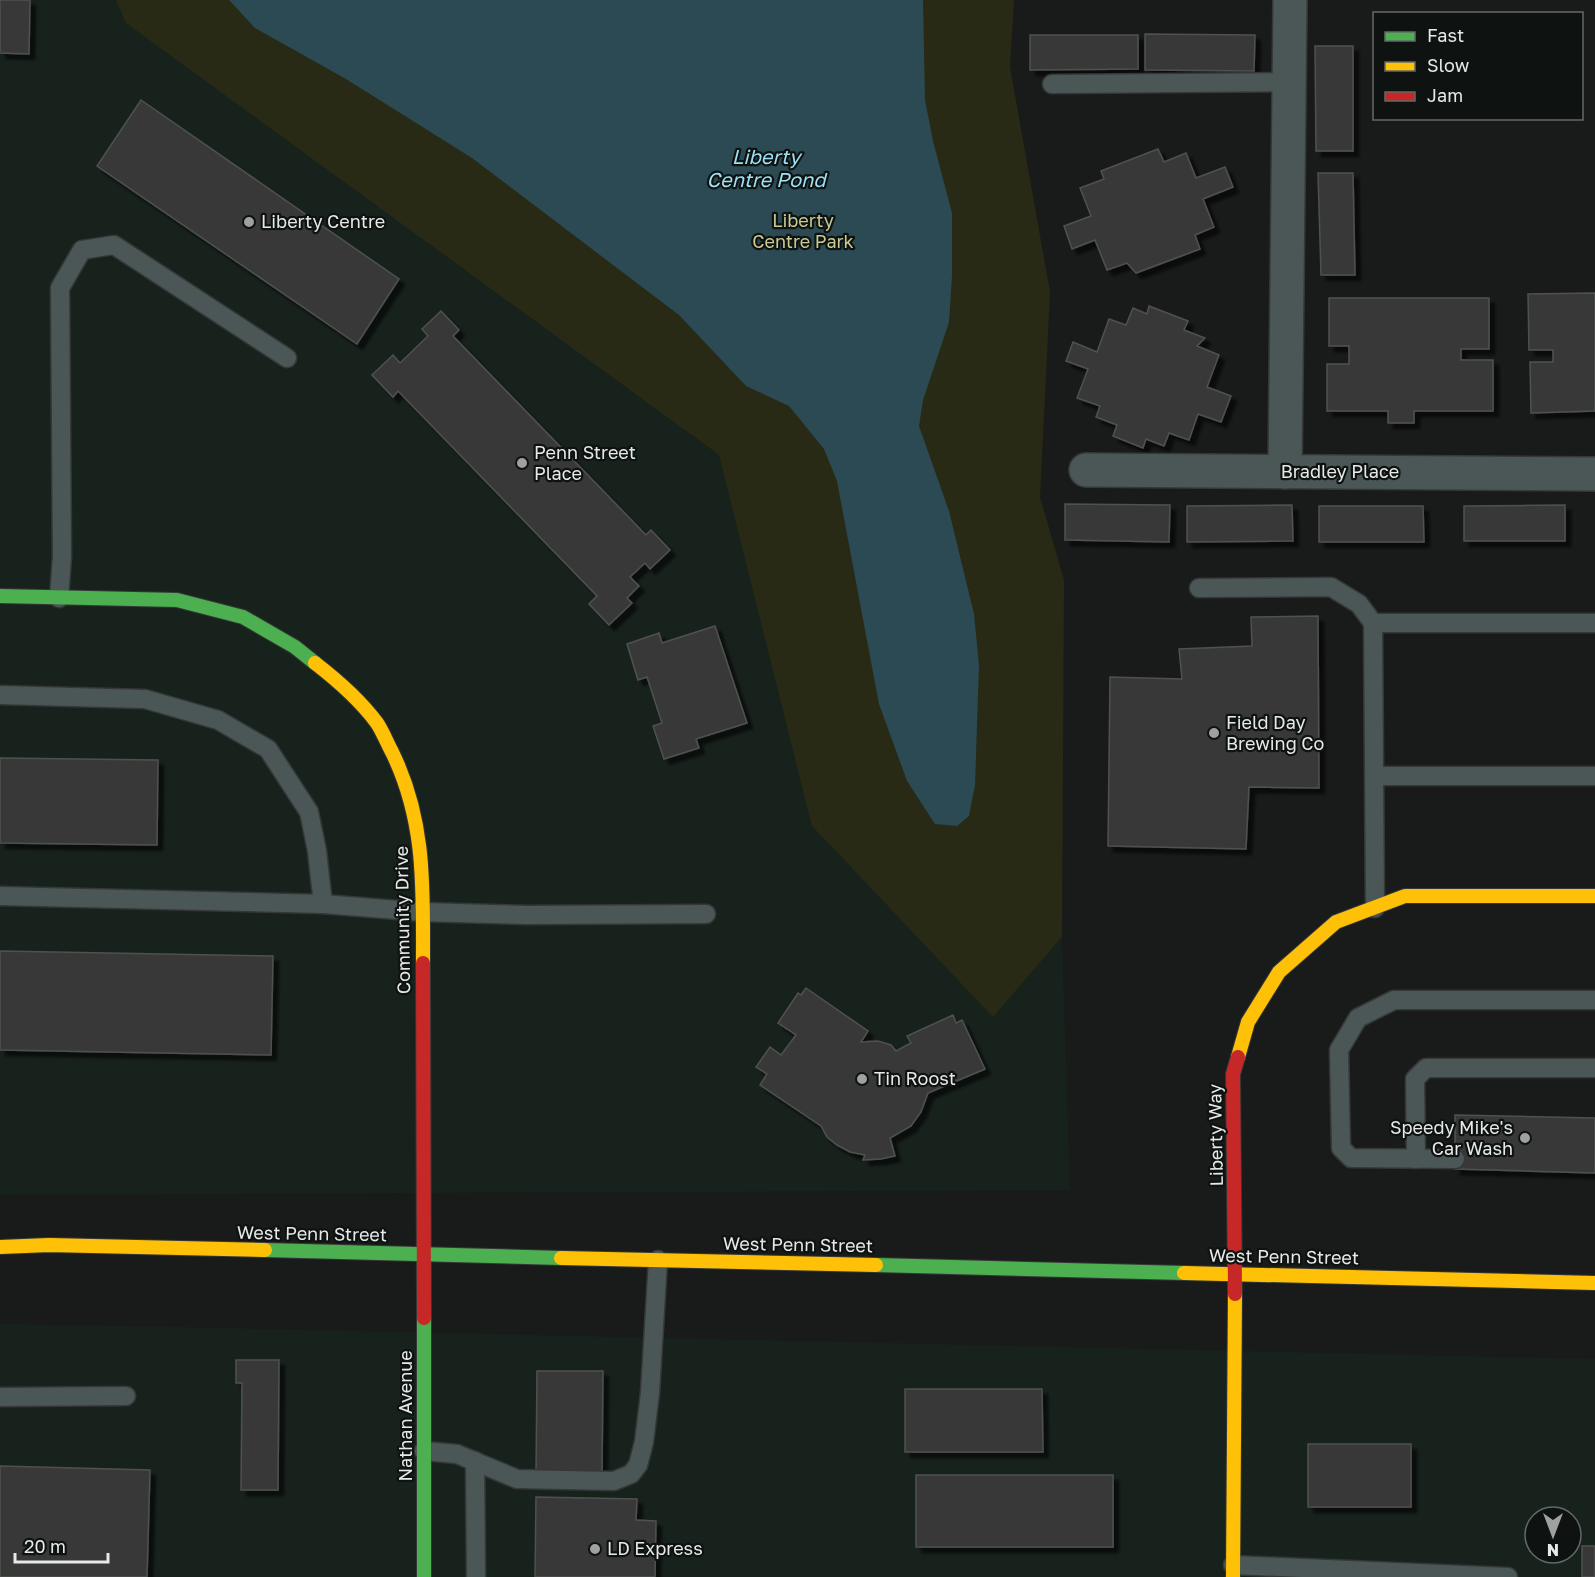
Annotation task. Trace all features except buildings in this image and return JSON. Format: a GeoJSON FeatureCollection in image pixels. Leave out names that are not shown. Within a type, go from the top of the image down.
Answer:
{"type":"FeatureCollection","features":[{"type":"Feature","properties":{"kind":"street"},"geometry":{"type":"LineString","coordinates":[[1285,472],[1290,0]]}},
{"type":"Feature","properties":{"kind":"street","name":"Bradley Place"},"geometry":{"type":"LineString","coordinates":[[1086,470],[1595,474]]}},
{"type":"Feature","properties":{"kind":"street","name":"Community Drive"},"geometry":{"type":"LineString","coordinates":[[0,596],[177,600],[243,617],[295,647],[342,684],[378,724],[404,776],[418,827],[423,883],[424,1254]]}},
{"type":"Feature","properties":{"kind":"street","name":"Liberty Way"},"geometry":{"type":"LineString","coordinates":[[1233,1571],[1236,1274],[1233,1074],[1248,1022],[1278,972],[1336,922],[1406,897],[1595,896]]}},
{"type":"Feature","properties":{"kind":"street","name":"West Penn Street"},"geometry":{"type":"LineString","coordinates":[[0,1247],[49,1245],[1595,1283]]}},
{"type":"Feature","properties":{"kind":"street","name":"Nathan Avenue"},"geometry":{"type":"LineString","coordinates":[[424,1254],[424,1577]]}},
{"type":"Feature","properties":{"kind":"lane"},"geometry":{"type":"LineString","coordinates":[[1052,84],[1289,82]]}},
{"type":"Feature","properties":{"kind":"lane"},"geometry":{"type":"LineString","coordinates":[[59,598],[62,557],[60,288],[82,250],[114,245],[287,358]]}},
{"type":"Feature","properties":{"kind":"lane"},"geometry":{"type":"LineString","coordinates":[[1199,588],[1331,587],[1359,604],[1373,623],[1375,908]]}},
{"type":"Feature","properties":{"kind":"lane"},"geometry":{"type":"LineString","coordinates":[[1373,623],[1595,623]]}},
{"type":"Feature","properties":{"kind":"lane"},"geometry":{"type":"LineString","coordinates":[[0,695],[145,699],[218,720],[268,749],[309,812],[318,851],[323,904]]}},
{"type":"Feature","properties":{"kind":"lane"},"geometry":{"type":"LineString","coordinates":[[1375,776],[1595,776]]}},
{"type":"Feature","properties":{"kind":"lane"},"geometry":{"type":"LineString","coordinates":[[0,896],[323,904],[422,912],[527,915],[706,914]]}},
{"type":"Feature","properties":{"kind":"lane"},"geometry":{"type":"LineString","coordinates":[[1455,1159],[1352,1158],[1341,1148],[1339,1050],[1358,1018],[1394,1000],[1595,1000]]}},
{"type":"Feature","properties":{"kind":"lane"},"geometry":{"type":"LineString","coordinates":[[1416,1159],[1415,1079],[1426,1068],[1595,1068]]}},
{"type":"Feature","properties":{"kind":"lane"},"geometry":{"type":"LineString","coordinates":[[424,1451],[457,1454],[517,1479],[614,1481],[631,1474],[638,1466],[644,1442],[650,1393],[657,1260]]}},
{"type":"Feature","properties":{"kind":"lane"},"geometry":{"type":"LineString","coordinates":[[0,1397],[126,1396]]}},
{"type":"Feature","properties":{"kind":"lane"},"geometry":{"type":"LineString","coordinates":[[475,1461],[476,1577]]}},
{"type":"Feature","properties":{"kind":"lane"},"geometry":{"type":"LineString","coordinates":[[1233,1571],[1508,1577]]}},
{"type":"Feature","properties":{"kind":"shaded area","name":"Liberty Centre"},"geometry":{"type":"Polygon","coordinates":[[[0,0],[116,0],[127,23],[719,455],[812,826],[993,1016],[1062,937],[1070,1190],[0,1195],[0,0]]]}},
{"type":"Feature","properties":{"kind":"shaded area"},"geometry":{"type":"Polygon","coordinates":[[[0,1324],[1595,1359],[1595,1577],[0,1577],[0,1324]]]}},
{"type":"Feature","properties":{"kind":"green space","name":"Liberty Centre Park"},"geometry":{"type":"Polygon","coordinates":[[[116,0],[1014,0],[1010,67],[1050,292],[1040,497],[1064,580],[1062,937],[993,1017],[812,826],[719,455],[126,23],[116,0]]]}},
{"type":"Feature","properties":{"kind":"water","name":"Liberty Centre Pond"},"geometry":{"type":"Polygon","coordinates":[[[229,0],[923,0],[925,100],[952,213],[952,276],[949,322],[923,400],[919,426],[949,511],[974,614],[979,665],[975,785],[969,816],[957,826],[935,824],[907,781],[879,704],[837,481],[824,449],[789,406],[746,386],[679,315],[472,158],[346,79],[255,28],[229,0]]]}},
{"type":"Feature","properties":{"kind":"traffic: fast"},"geometry":{"type":"LineString","coordinates":[[0,596],[177,600],[243,617],[295,647],[315,663]]}},
{"type":"Feature","properties":{"kind":"traffic: fast"},"geometry":{"type":"LineString","coordinates":[[265,1250],[561,1258]]}},
{"type":"Feature","properties":{"kind":"traffic: fast"},"geometry":{"type":"LineString","coordinates":[[876,1265],[1184,1273]]}},
{"type":"Feature","properties":{"kind":"traffic: fast"},"geometry":{"type":"LineString","coordinates":[[424,1318],[424,1577]]}},
{"type":"Feature","properties":{"kind":"traffic: slow"},"geometry":{"type":"LineString","coordinates":[[315,663],[348,691],[377,723],[403,778],[417,830],[420,856],[423,963]]}},
{"type":"Feature","properties":{"kind":"traffic: slow"},"geometry":{"type":"LineString","coordinates":[[1238,1057],[1248,1022],[1279,972],[1336,922],[1405,896],[1595,896]]}},
{"type":"Feature","properties":{"kind":"traffic: slow"},"geometry":{"type":"LineString","coordinates":[[0,1247],[49,1245],[265,1250]]}},
{"type":"Feature","properties":{"kind":"traffic: slow"},"geometry":{"type":"LineString","coordinates":[[561,1258],[876,1265]]}},
{"type":"Feature","properties":{"kind":"traffic: slow"},"geometry":{"type":"LineString","coordinates":[[1184,1273],[1595,1283]]}},
{"type":"Feature","properties":{"kind":"traffic: slow"},"geometry":{"type":"LineString","coordinates":[[1233,1577],[1235,1294]]}},
{"type":"Feature","properties":{"kind":"traffic: jam"},"geometry":{"type":"LineString","coordinates":[[423,963],[424,1318]]}},
{"type":"Feature","properties":{"kind":"traffic: jam"},"geometry":{"type":"LineString","coordinates":[[1235,1294],[1233,1074],[1238,1057]]}},
{"type":"Feature","properties":{"kind":"place","name":"Liberty Centre"},"geometry":{"type":"Point","coordinates":[249,222]}},
{"type":"Feature","properties":{"kind":"place","name":"Penn Street Place"},"geometry":{"type":"Point","coordinates":[522,463]}},
{"type":"Feature","properties":{"kind":"place","name":"Field Day Brewing Co"},"geometry":{"type":"Point","coordinates":[1214,733]}},
{"type":"Feature","properties":{"kind":"place","name":"Tin Roost"},"geometry":{"type":"Point","coordinates":[862,1079]}},
{"type":"Feature","properties":{"kind":"place","name":"Speedy Mike's Car Wash"},"geometry":{"type":"Point","coordinates":[1525,1138]}},
{"type":"Feature","properties":{"kind":"place","name":"LD Express"},"geometry":{"type":"Point","coordinates":[595,1549]}}]}
